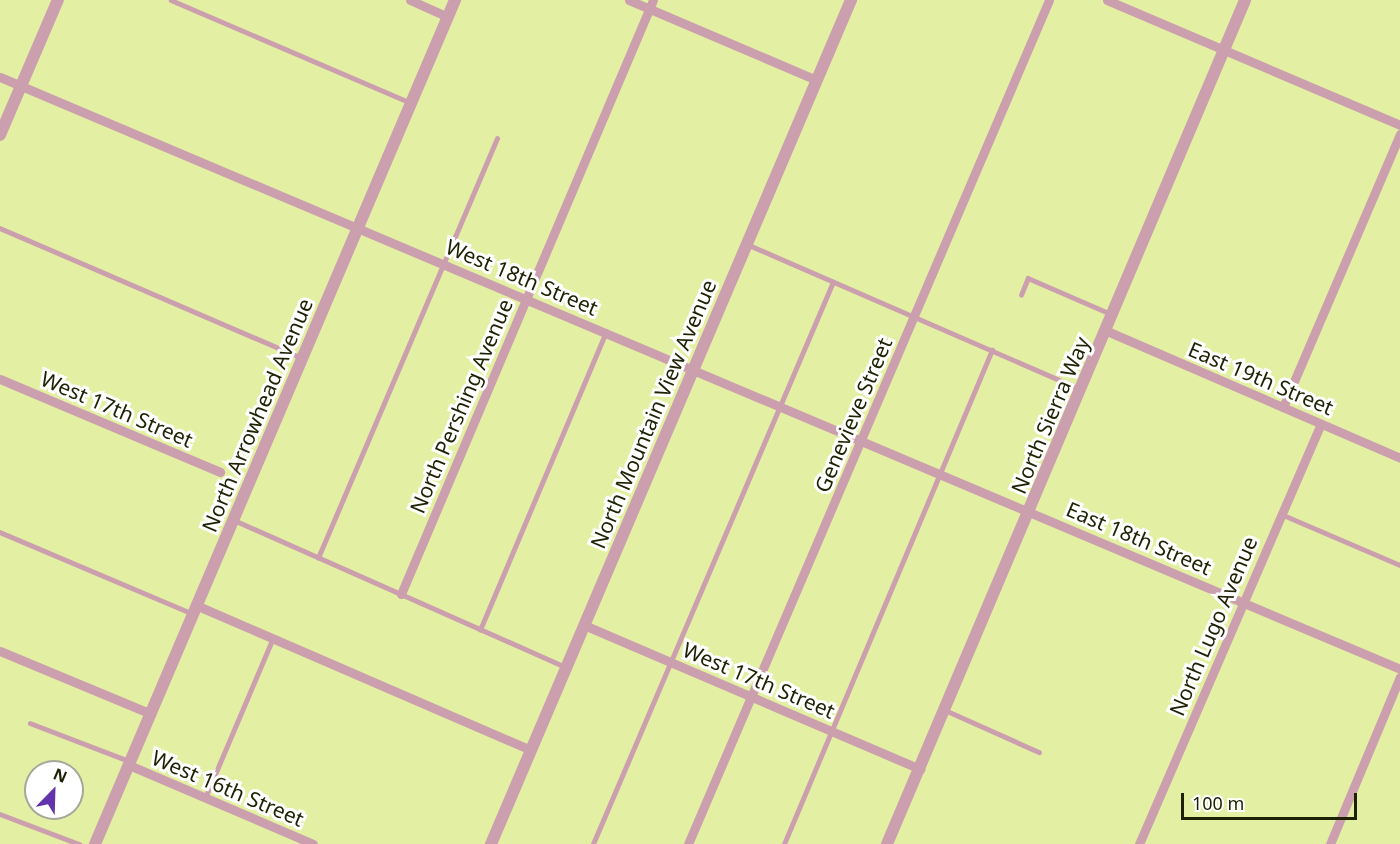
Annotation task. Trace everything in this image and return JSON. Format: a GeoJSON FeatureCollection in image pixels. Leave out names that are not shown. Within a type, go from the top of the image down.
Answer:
{"type":"FeatureCollection","features":[{"type":"Feature","properties":{"kind":"street"},"geometry":{"type":"LineString","coordinates":[[0,135],[58,0]]}},
{"type":"Feature","properties":{"kind":"street"},"geometry":{"type":"LineString","coordinates":[[410,0],[448,16]]}},
{"type":"Feature","properties":{"kind":"street","name":"North Arrowhead Avenue"},"geometry":{"type":"LineString","coordinates":[[95,844],[455,0]]}},
{"type":"Feature","properties":{"kind":"street"},"geometry":{"type":"LineString","coordinates":[[628,0],[651,4],[817,80]]}},
{"type":"Feature","properties":{"kind":"street","name":"North Mountain View Avenue"},"geometry":{"type":"LineString","coordinates":[[491,844],[851,0]]}},
{"type":"Feature","properties":{"kind":"street","name":"Genevieve Street"},"geometry":{"type":"LineString","coordinates":[[688,844],[1049,0]]}},
{"type":"Feature","properties":{"kind":"street"},"geometry":{"type":"LineString","coordinates":[[1107,0],[1400,125]]}},
{"type":"Feature","properties":{"kind":"street","name":"North Sierra Way"},"geometry":{"type":"LineString","coordinates":[[887,844],[1114,315],[1245,0]]}},
{"type":"Feature","properties":{"kind":"street","name":"North Pershing Avenue"},"geometry":{"type":"LineString","coordinates":[[401,594],[651,4]]}},
{"type":"Feature","properties":{"kind":"street","name":"West 18th Street"},"geometry":{"type":"LineString","coordinates":[[0,77],[1029,511]]}},
{"type":"Feature","properties":{"kind":"street"},"geometry":{"type":"LineString","coordinates":[[1283,407],[1400,134]]}},
{"type":"Feature","properties":{"kind":"street","name":"East 19th Street"},"geometry":{"type":"LineString","coordinates":[[1107,331],[1400,458]]}},
{"type":"Feature","properties":{"kind":"street","name":"West 17th Street"},"geometry":{"type":"LineString","coordinates":[[0,379],[220,472]]}},
{"type":"Feature","properties":{"kind":"street","name":"North Lugo Avenue"},"geometry":{"type":"LineString","coordinates":[[1139,844],[1321,424]]}},
{"type":"Feature","properties":{"kind":"street","name":"East 18th Street"},"geometry":{"type":"LineString","coordinates":[[1029,511],[1400,669]]}},
{"type":"Feature","properties":{"kind":"street"},"geometry":{"type":"LineString","coordinates":[[196,610],[273,638],[531,750]]}},
{"type":"Feature","properties":{"kind":"street","name":"West 17th Street"},"geometry":{"type":"LineString","coordinates":[[584,625],[920,769]]}},
{"type":"Feature","properties":{"kind":"street"},"geometry":{"type":"LineString","coordinates":[[0,651],[151,714]]}},
{"type":"Feature","properties":{"kind":"street"},"geometry":{"type":"LineString","coordinates":[[1330,844],[1400,677]]}},
{"type":"Feature","properties":{"kind":"street","name":"West 16th Street"},"geometry":{"type":"LineString","coordinates":[[130,763],[310,843]]}},
{"type":"Feature","properties":{"kind":"lane"},"geometry":{"type":"LineString","coordinates":[[171,0],[412,103]]}},
{"type":"Feature","properties":{"kind":"lane"},"geometry":{"type":"LineString","coordinates":[[318,558],[497,139]]}},
{"type":"Feature","properties":{"kind":"lane"},"geometry":{"type":"LineString","coordinates":[[0,228],[302,358]]}},
{"type":"Feature","properties":{"kind":"lane"},"geometry":{"type":"LineString","coordinates":[[747,244],[1082,390]]}},
{"type":"Feature","properties":{"kind":"lane"},"geometry":{"type":"LineString","coordinates":[[1021,295],[1028,278],[1114,315]]}},
{"type":"Feature","properties":{"kind":"lane"},"geometry":{"type":"LineString","coordinates":[[593,844],[833,282]]}},
{"type":"Feature","properties":{"kind":"lane"},"geometry":{"type":"LineString","coordinates":[[480,630],[606,332]]}},
{"type":"Feature","properties":{"kind":"lane"},"geometry":{"type":"LineString","coordinates":[[784,844],[942,474],[992,350]]}},
{"type":"Feature","properties":{"kind":"lane"},"geometry":{"type":"LineString","coordinates":[[1281,514],[1400,566]]}},
{"type":"Feature","properties":{"kind":"lane"},"geometry":{"type":"LineString","coordinates":[[234,520],[567,667]]}},
{"type":"Feature","properties":{"kind":"lane"},"geometry":{"type":"LineString","coordinates":[[0,532],[196,610]]}},
{"type":"Feature","properties":{"kind":"lane"},"geometry":{"type":"LineString","coordinates":[[205,798],[273,638]]}},
{"type":"Feature","properties":{"kind":"lane"},"geometry":{"type":"LineString","coordinates":[[945,710],[1040,752]]}},
{"type":"Feature","properties":{"kind":"lane"},"geometry":{"type":"LineString","coordinates":[[30,723],[130,763]]}},
{"type":"Feature","properties":{"kind":"lane"},"geometry":{"type":"LineString","coordinates":[[0,814],[79,844]]}}]}
